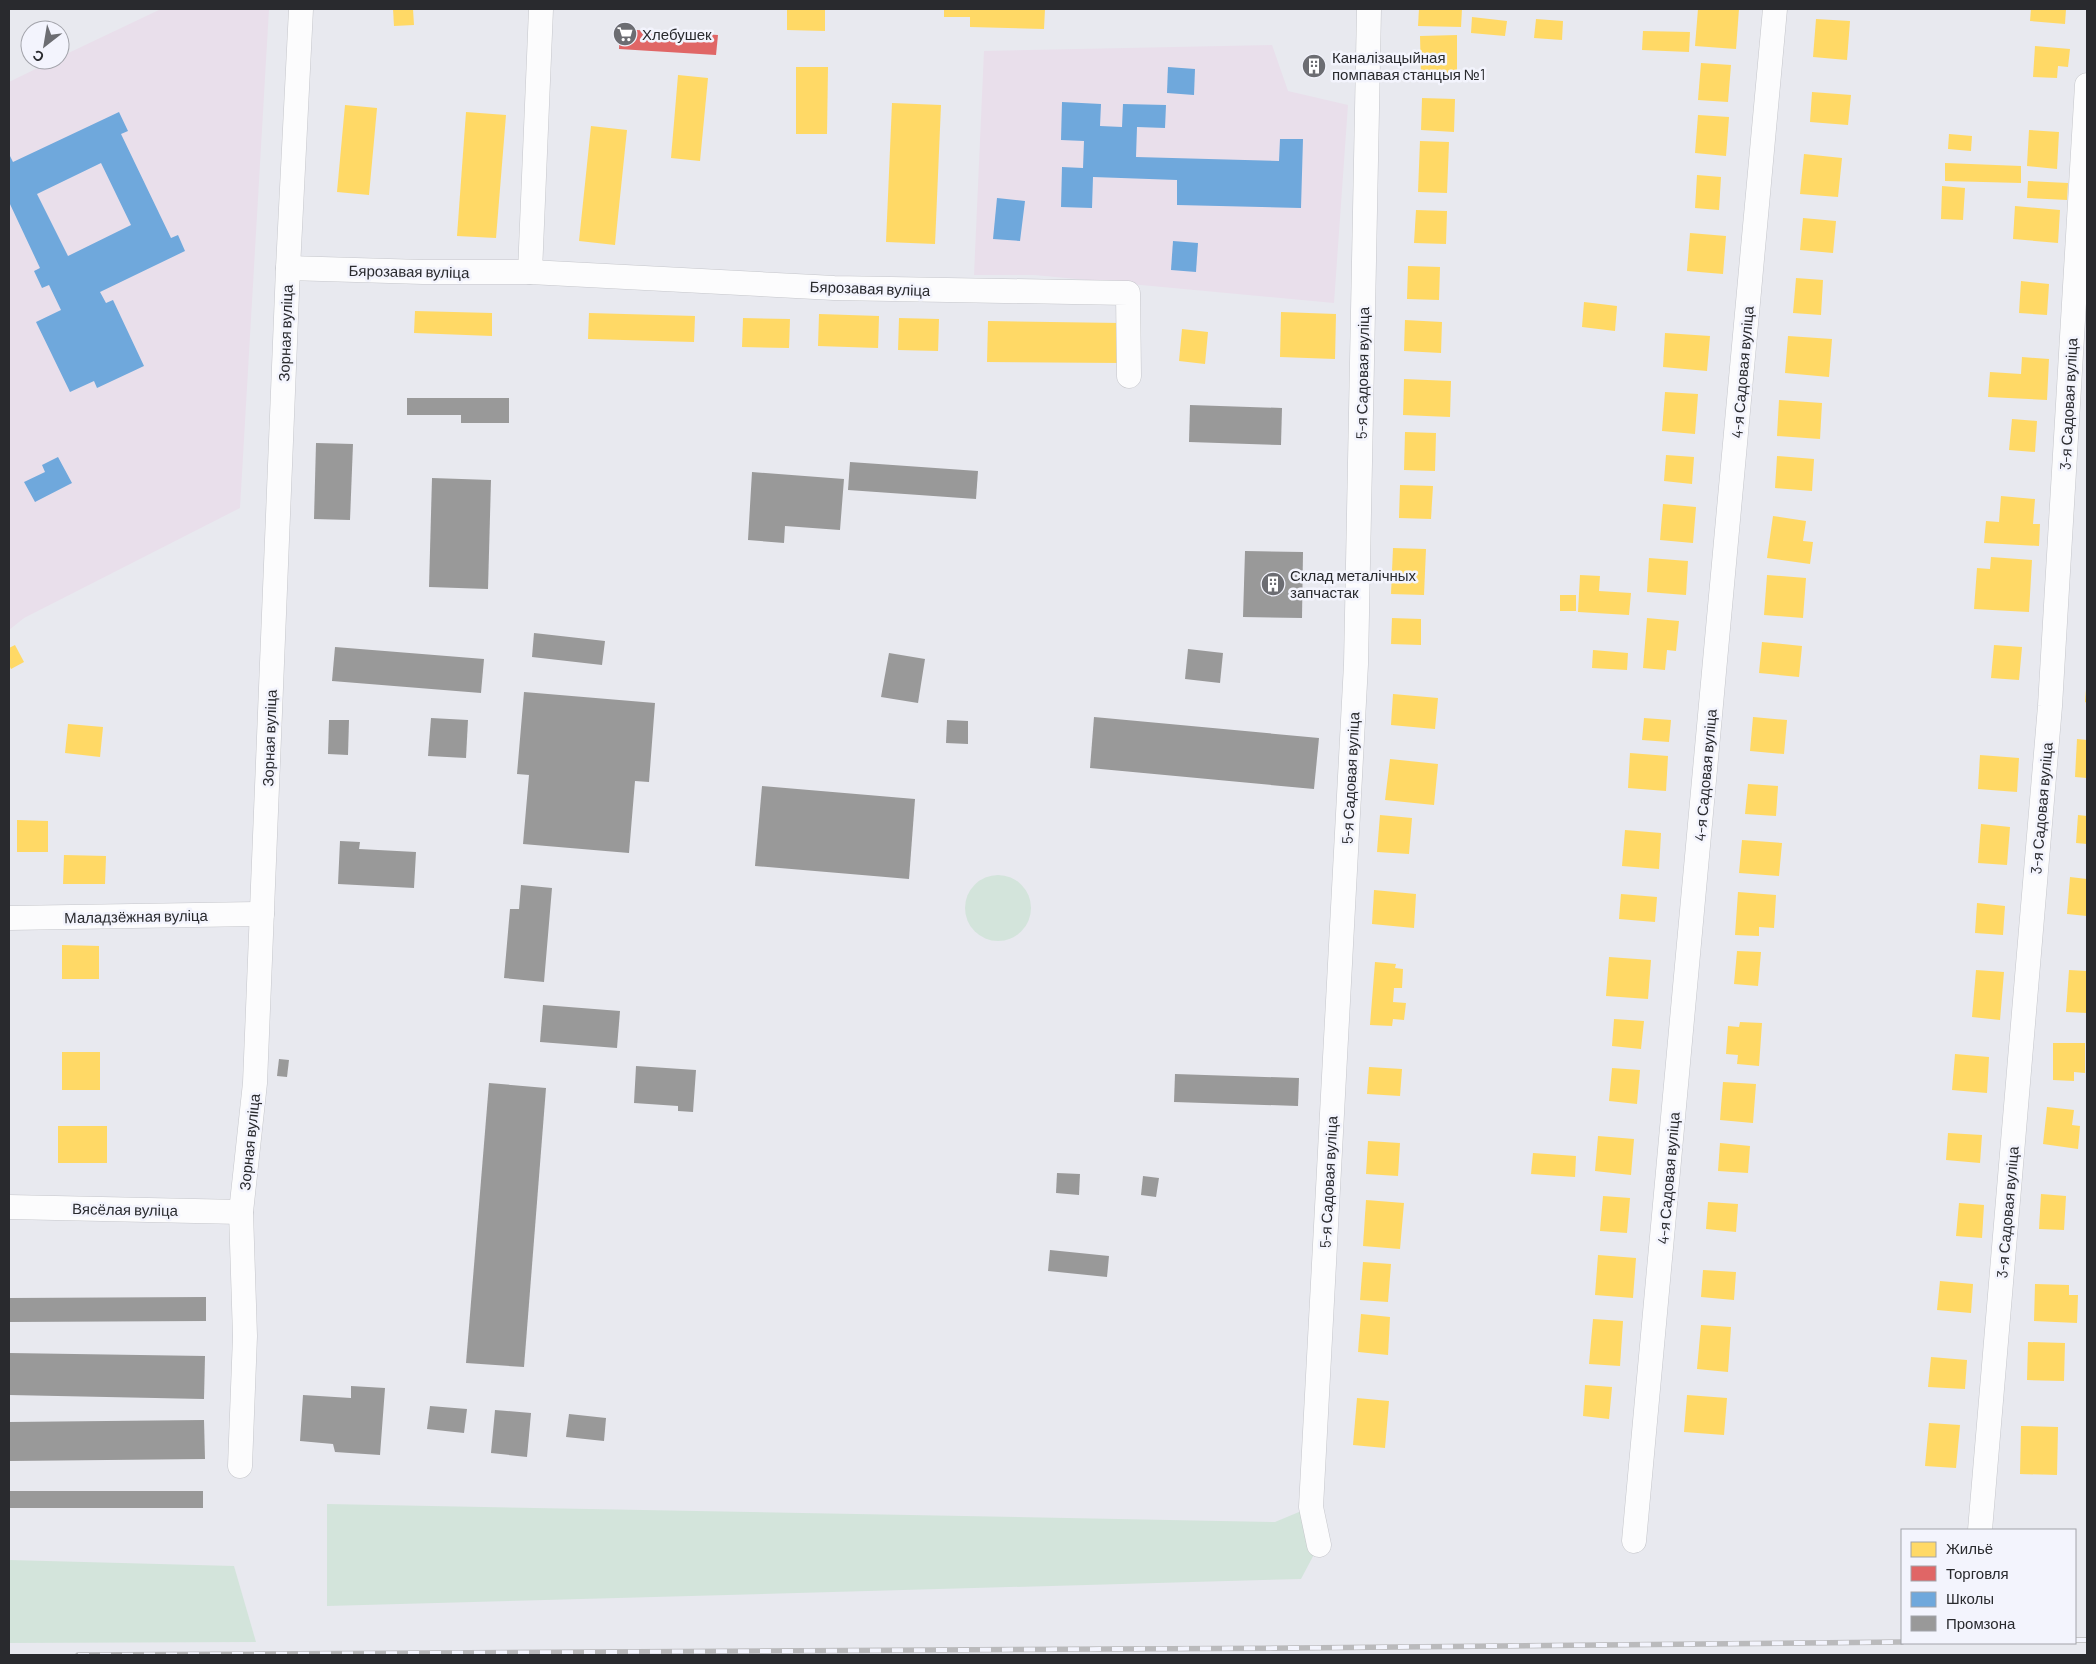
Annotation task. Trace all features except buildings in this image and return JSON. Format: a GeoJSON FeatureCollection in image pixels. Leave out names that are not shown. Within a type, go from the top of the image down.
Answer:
{"type":"FeatureCollection","features":[{"type":"Feature","properties":{"kind":"street","name":"Зорная вуліца"},"geometry":{"type":"LineString","coordinates":[[240,1466],[245,1336],[241,1212],[255,1083],[288,268],[301,9]]}},
{"type":"Feature","properties":{"kind":"street"},"geometry":{"type":"LineString","coordinates":[[530,272],[541,9]]}},
{"type":"Feature","properties":{"kind":"street","name":"5-я Садовая вуліца"},"geometry":{"type":"LineString","coordinates":[[1319,1545],[1311,1507],[1356,664],[1369,9]]}},
{"type":"Feature","properties":{"kind":"street","name":"4-я Садовая вуліца"},"geometry":{"type":"LineString","coordinates":[[1634,1541],[1775,9]]}},
{"type":"Feature","properties":{"kind":"street","name":"3-я Садовая вуліца"},"geometry":{"type":"LineString","coordinates":[[1980,1529],[2050,706],[2087,85]]}},
{"type":"Feature","properties":{"kind":"street","name":"Бярозавая вуліца"},"geometry":{"type":"LineString","coordinates":[[288,268],[422,272],[530,272],[834,288],[1128,293],[1129,376]]}},
{"type":"Feature","properties":{"kind":"street","name":"Маладзёжная вуліца"},"geometry":{"type":"LineString","coordinates":[[9,918],[262,914]]}},
{"type":"Feature","properties":{"kind":"street","name":"Вясёлая вуліца"},"geometry":{"type":"LineString","coordinates":[[9,1207],[241,1212]]}},
{"type":"Feature","properties":{"kind":"shaded area"},"geometry":{"type":"Polygon","coordinates":[[[161,9],[269,9],[240,508],[24,618],[9,630],[9,82],[34,70],[70,70],[70,52],[161,9]]]}},
{"type":"Feature","properties":{"kind":"shaded area"},"geometry":{"type":"Polygon","coordinates":[[[1272,45],[1288,91],[1348,105],[1334,303],[1034,275],[974,275],[984,51],[1272,45]]]}},
{"type":"Feature","properties":{"kind":"shaded area"},"geometry":{"type":"Polygon","coordinates":[[[998,875],[1010,878],[1021,885],[1028,896],[1031,908],[1028,920],[1021,931],[1010,938],[998,941],[986,938],[975,931],[968,920],[965,908],[968,896],[975,885],[986,878],[998,875]]]}},
{"type":"Feature","properties":{"kind":"shaded area"},"geometry":{"type":"Polygon","coordinates":[[[327,1504],[1275,1522],[1311,1507],[1319,1545],[1301,1579],[327,1606],[327,1504]]]}},
{"type":"Feature","properties":{"kind":"shaded area"},"geometry":{"type":"Polygon","coordinates":[[[9,1560],[234,1566],[256,1642],[9,1643],[9,1560]]]}},
{"type":"Feature","properties":{"kind":"railway"},"geometry":{"type":"LineString","coordinates":[[2076,1640],[2087,1640]]}},
{"type":"Feature","properties":{"kind":"railway"},"geometry":{"type":"LineString","coordinates":[[78,1655],[1295,1648],[1901,1642]]}},
{"type":"Feature","properties":{"kind":"place","name":"Хлебушек"},"geometry":{"type":"Point","coordinates":[625,34]}},
{"type":"Feature","properties":{"kind":"place","name":"Каналізацыйная помпавая станцыя №1"},"geometry":{"type":"Point","coordinates":[1314,66]}},
{"type":"Feature","properties":{"kind":"place","name":"Склад металічных запчастак"},"geometry":{"type":"Point","coordinates":[1273,584]}}]}
